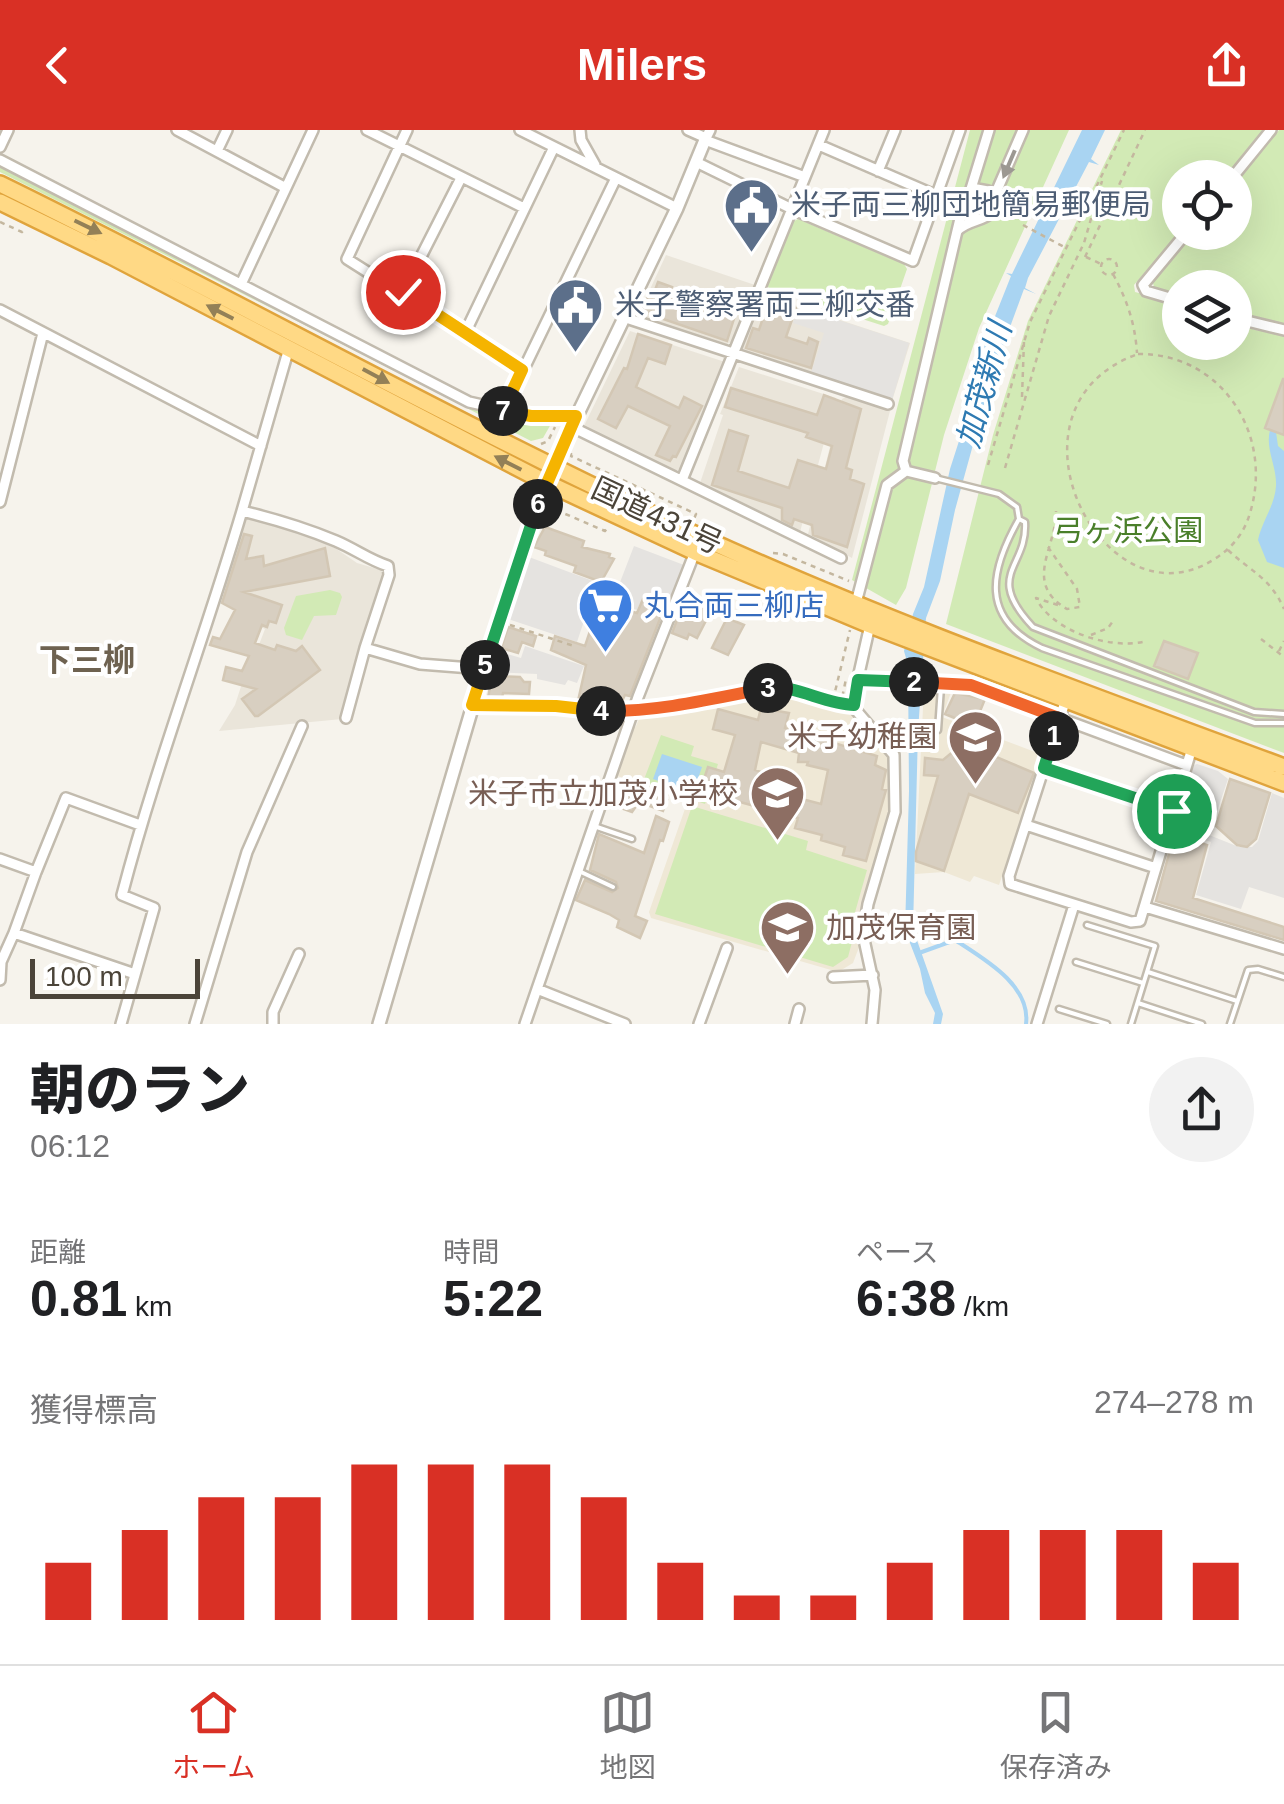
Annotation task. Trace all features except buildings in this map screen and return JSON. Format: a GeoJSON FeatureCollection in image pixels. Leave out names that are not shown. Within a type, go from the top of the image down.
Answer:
{"type":"FeatureCollection","features":[{"type":"Feature","properties":{"kind":"highway","name":"国道431号"},"geometry":{"type":"LineString","coordinates":[[0,184],[207,287],[695,552],[882,624],[1284,766]]}},
{"type":"Feature","properties":{"kind":"highway","name":"国道431号"},"geometry":{"type":"LineString","coordinates":[[0,202],[548,474],[702,538],[858,596],[882,624]]}},
{"type":"Feature","properties":{"kind":"highway","name":"国道431号"},"geometry":{"type":"LineString","coordinates":[[947,646],[1066,699],[1284,783]]}},
{"type":"Feature","properties":{"kind":"street"},"geometry":{"type":"LineString","coordinates":[[0,147],[8,130]]}},
{"type":"Feature","properties":{"kind":"street"},"geometry":{"type":"LineString","coordinates":[[177,130],[286,188]]}},
{"type":"Feature","properties":{"kind":"street"},"geometry":{"type":"LineString","coordinates":[[217,151],[227,130]]}},
{"type":"Feature","properties":{"kind":"street"},"geometry":{"type":"LineString","coordinates":[[242,282],[313,130]]}},
{"type":"Feature","properties":{"kind":"street"},"geometry":{"type":"LineString","coordinates":[[367,130],[524,208]]}},
{"type":"Feature","properties":{"kind":"street"},"geometry":{"type":"LineString","coordinates":[[406,130],[347,260],[522,370]]}},
{"type":"Feature","properties":{"kind":"street"},"geometry":{"type":"LineString","coordinates":[[520,130],[677,208]]}},
{"type":"Feature","properties":{"kind":"street"},"geometry":{"type":"LineString","coordinates":[[580,130],[596,168]]}},
{"type":"Feature","properties":{"kind":"street"},"geometry":{"type":"LineString","coordinates":[[688,130],[805,177]]}},
{"type":"Feature","properties":{"kind":"street"},"geometry":{"type":"LineString","coordinates":[[682,480],[824,130]]}},
{"type":"Feature","properties":{"kind":"street"},"geometry":{"type":"LineString","coordinates":[[878,170],[895,130]]}},
{"type":"Feature","properties":{"kind":"street"},"geometry":{"type":"LineString","coordinates":[[696,162],[792,210],[914,261],[960,130]]}},
{"type":"Feature","properties":{"kind":"street"},"geometry":{"type":"LineString","coordinates":[[906,470],[903,460],[907,434],[962,206],[989,130]]}},
{"type":"Feature","properties":{"kind":"street"},"geometry":{"type":"LineString","coordinates":[[957,231],[963,224],[988,218],[993,212],[994,197],[1024,130]]}},
{"type":"Feature","properties":{"kind":"street"},"geometry":{"type":"LineString","coordinates":[[1247,160],[1271,130]]}},
{"type":"Feature","properties":{"kind":"street"},"geometry":{"type":"LineString","coordinates":[[379,1024],[472,705],[548,474],[677,208],[707,136]]}},
{"type":"Feature","properties":{"kind":"street"},"geometry":{"type":"LineString","coordinates":[[818,144],[937,196]]}},
{"type":"Feature","properties":{"kind":"street"},"geometry":{"type":"LineString","coordinates":[[465,333],[554,146]]}},
{"type":"Feature","properties":{"kind":"street"},"geometry":{"type":"LineString","coordinates":[[0,160],[469,402],[502,412],[573,421],[841,558]]}},
{"type":"Feature","properties":{"kind":"street"},"geometry":{"type":"LineString","coordinates":[[403,292],[461,178]]}},
{"type":"Feature","properties":{"kind":"street"},"geometry":{"type":"LineString","coordinates":[[502,412],[616,178]]}},
{"type":"Feature","properties":{"kind":"street"},"geometry":{"type":"LineString","coordinates":[[970,192],[988,191],[994,197]]}},
{"type":"Feature","properties":{"kind":"street"},"geometry":{"type":"LineString","coordinates":[[962,206],[969,217],[978,220]]}},
{"type":"Feature","properties":{"kind":"street"},"geometry":{"type":"LineString","coordinates":[[1162,296],[1146,291],[1143,284],[1172,250]]}},
{"type":"Feature","properties":{"kind":"street"},"geometry":{"type":"LineString","coordinates":[[0,310],[261,446]]}},
{"type":"Feature","properties":{"kind":"street"},"geometry":{"type":"LineString","coordinates":[[624,317],[888,404]]}},
{"type":"Feature","properties":{"kind":"street"},"geometry":{"type":"LineString","coordinates":[[1252,322],[1284,330]]}},
{"type":"Feature","properties":{"kind":"street"},"geometry":{"type":"LineString","coordinates":[[0,502],[43,333]]}},
{"type":"Feature","properties":{"kind":"street"},"geometry":{"type":"LineString","coordinates":[[121,1024],[154,908],[122,894],[140,824],[242,511],[289,348]]}},
{"type":"Feature","properties":{"kind":"street"},"geometry":{"type":"LineString","coordinates":[[906,470],[935,478]]}},
{"type":"Feature","properties":{"kind":"street"},"geometry":{"type":"LineString","coordinates":[[858,596],[887,484],[906,470]]}},
{"type":"Feature","properties":{"kind":"street"},"geometry":{"type":"LineString","coordinates":[[242,511],[291,523],[388,566],[389,575],[346,718]]}},
{"type":"Feature","properties":{"kind":"street"},"geometry":{"type":"LineString","coordinates":[[526,1024],[634,712],[695,552]]}},
{"type":"Feature","properties":{"kind":"street"},"geometry":{"type":"LineString","coordinates":[[872,1024],[873,975],[864,935],[868,904],[895,812],[894,755],[854,705],[858,680],[882,624]]}},
{"type":"Feature","properties":{"kind":"street"},"geometry":{"type":"LineString","coordinates":[[366,648],[420,664],[484,669]]}},
{"type":"Feature","properties":{"kind":"street"},"geometry":{"type":"LineString","coordinates":[[858,680],[941,682],[982,688],[1186,765]]}},
{"type":"Feature","properties":{"kind":"street"},"geometry":{"type":"LineString","coordinates":[[1066,699],[1009,883],[1134,923],[1140,921],[1192,748]]}},
{"type":"Feature","properties":{"kind":"street"},"geometry":{"type":"LineString","coordinates":[[472,705],[634,712]]}},
{"type":"Feature","properties":{"kind":"street"},"geometry":{"type":"LineString","coordinates":[[195,1024],[247,852],[302,726]]}},
{"type":"Feature","properties":{"kind":"street"},"geometry":{"type":"LineString","coordinates":[[1044,768],[1174,811]]}},
{"type":"Feature","properties":{"kind":"street"},"geometry":{"type":"LineString","coordinates":[[0,980],[1,962],[66,798],[140,824]]}},
{"type":"Feature","properties":{"kind":"street"},"geometry":{"type":"LineString","coordinates":[[1026,824],[1156,868]]}},
{"type":"Feature","properties":{"kind":"street"},"geometry":{"type":"LineString","coordinates":[[0,859],[36,872]]}},
{"type":"Feature","properties":{"kind":"street"},"geometry":{"type":"LineString","coordinates":[[1037,1024],[1074,904]]}},
{"type":"Feature","properties":{"kind":"street"},"geometry":{"type":"LineString","coordinates":[[1145,907],[1284,949]]}},
{"type":"Feature","properties":{"kind":"street"},"geometry":{"type":"LineString","coordinates":[[14,933],[135,974]]}},
{"type":"Feature","properties":{"kind":"street"},"geometry":{"type":"LineString","coordinates":[[700,1024],[727,948]]}},
{"type":"Feature","properties":{"kind":"street"},"geometry":{"type":"LineString","coordinates":[[273,1024],[274,1012],[299,954]]}},
{"type":"Feature","properties":{"kind":"street"},"geometry":{"type":"LineString","coordinates":[[833,977],[873,975]]}},
{"type":"Feature","properties":{"kind":"street"},"geometry":{"type":"LineString","coordinates":[[537,990],[625,1024]]}},
{"type":"Feature","properties":{"kind":"street"},"geometry":{"type":"LineString","coordinates":[[795,1024],[799,1009]]}},
{"type":"Feature","properties":{"kind":"lane"},"geometry":{"type":"LineString","coordinates":[[935,478],[999,494],[1017,507],[1019,520],[1002,549],[995,580],[1005,617],[1016,633],[1042,648],[1255,723],[1284,724]]}},
{"type":"Feature","properties":{"kind":"lane"},"geometry":{"type":"LineString","coordinates":[[1019,520],[1026,522],[1026,530],[1011,566],[1009,588],[1016,606],[1033,627],[1254,712],[1284,714]]}},
{"type":"Feature","properties":{"kind":"lane"},"geometry":{"type":"LineString","coordinates":[[938,730],[941,682]]}},
{"type":"Feature","properties":{"kind":"lane"},"geometry":{"type":"LineString","coordinates":[[594,826],[632,839]]}},
{"type":"Feature","properties":{"kind":"lane"},"geometry":{"type":"LineString","coordinates":[[578,871],[613,887]]}},
{"type":"Feature","properties":{"kind":"lane"},"geometry":{"type":"LineString","coordinates":[[1088,925],[1155,946],[1131,1024]]}},
{"type":"Feature","properties":{"kind":"lane"},"geometry":{"type":"LineString","coordinates":[[1076,962],[1144,983]]}},
{"type":"Feature","properties":{"kind":"lane"},"geometry":{"type":"LineString","coordinates":[[1232,1023],[1250,968],[1284,978]]}},
{"type":"Feature","properties":{"kind":"lane"},"geometry":{"type":"LineString","coordinates":[[1148,972],[1238,1001]]}},
{"type":"Feature","properties":{"kind":"lane"},"geometry":{"type":"LineString","coordinates":[[1138,1003],[1202,1024]]}},
{"type":"Feature","properties":{"kind":"lane"},"geometry":{"type":"LineString","coordinates":[[1059,1009],[1107,1024]]}},
{"type":"Feature","properties":{"kind":"path"},"geometry":{"type":"LineString","coordinates":[[988,465],[1024,338],[1124,130]]}},
{"type":"Feature","properties":{"kind":"path"},"geometry":{"type":"LineString","coordinates":[[1085,257],[1144,130]]}},
{"type":"Feature","properties":{"kind":"path"},"geometry":{"type":"LineString","coordinates":[[1005,468],[1022,398],[1040,353],[1049,316],[1079,254],[1103,174]]}},
{"type":"Feature","properties":{"kind":"path"},"geometry":{"type":"LineString","coordinates":[[0,222],[22,232],[24,228]]}},
{"type":"Feature","properties":{"kind":"path"},"geometry":{"type":"LineString","coordinates":[[1023,225],[1101,264],[1104,274],[1113,274]]}},
{"type":"Feature","properties":{"kind":"path"},"geometry":{"type":"LineString","coordinates":[[1101,264],[1114,261],[1113,274]]}},
{"type":"Feature","properties":{"kind":"path"},"geometry":{"type":"LineString","coordinates":[[1113,274],[1128,303],[1138,354]]}},
{"type":"Feature","properties":{"kind":"path"},"geometry":{"type":"LineString","coordinates":[[1022,398],[1024,338]]}},
{"type":"Feature","properties":{"kind":"path"},"geometry":{"type":"LineString","coordinates":[[1138,354],[1171,356],[1199,368],[1238,410],[1252,443],[1255,495],[1247,522],[1228,550],[1205,565],[1183,571],[1158,570],[1122,558],[1103,542],[1078,504],[1070,482],[1065,453],[1068,424],[1076,406],[1105,370],[1138,354]]}},
{"type":"Feature","properties":{"kind":"path"},"geometry":{"type":"LineString","coordinates":[[546,442],[551,445]]}},
{"type":"Feature","properties":{"kind":"path"},"geometry":{"type":"LineString","coordinates":[[574,445],[571,456],[696,514],[694,520]]}},
{"type":"Feature","properties":{"kind":"path"},"geometry":{"type":"LineString","coordinates":[[1056,511],[1056,530],[1043,570],[1050,592],[1059,604]]}},
{"type":"Feature","properties":{"kind":"path"},"geometry":{"type":"LineString","coordinates":[[1048,546],[1082,602],[1077,608],[1036,598],[1051,618],[1090,636],[1120,644],[1143,642]]}},
{"type":"Feature","properties":{"kind":"path"},"geometry":{"type":"LineString","coordinates":[[1228,550],[1272,587],[1284,609]]}},
{"type":"Feature","properties":{"kind":"path"},"geometry":{"type":"LineString","coordinates":[[768,552],[783,554],[858,596]]}},
{"type":"Feature","properties":{"kind":"path"},"geometry":{"type":"LineString","coordinates":[[1090,636],[1108,628],[1113,620]]}},
{"type":"Feature","properties":{"kind":"path"},"geometry":{"type":"LineString","coordinates":[[500,621],[574,646]]}},
{"type":"Feature","properties":{"kind":"path"},"geometry":{"type":"LineString","coordinates":[[848,671],[842,698],[833,698],[850,629]]}},
{"type":"Feature","properties":{"kind":"path"},"geometry":{"type":"LineString","coordinates":[[1262,639],[1284,657]]}},
{"type":"Feature","properties":{"kind":"path"},"geometry":{"type":"LineString","coordinates":[[1278,653],[1284,641]]}},
{"type":"Feature","properties":{"kind":"path"},"geometry":{"type":"LineString","coordinates":[[634,712],[699,704],[776,687],[828,703],[854,705]]}},
{"type":"Feature","properties":{"kind":"shaded area"},"geometry":{"type":"Polygon","coordinates":[[[666,255],[755,285],[731,342],[725,345],[637,317],[666,255]]]}},
{"type":"Feature","properties":{"kind":"shaded area"},"geometry":{"type":"Polygon","coordinates":[[[767,296],[910,343],[892,401],[744,352],[742,346],[761,298],[767,296]]]}},
{"type":"Feature","properties":{"kind":"shaded area"},"geometry":{"type":"Polygon","coordinates":[[[798,307],[909,343],[892,400],[811,373],[824,333],[793,323],[798,307]]]}},
{"type":"Feature","properties":{"kind":"shaded area"},"geometry":{"type":"Polygon","coordinates":[[[630,331],[725,362],[681,468],[674,472],[584,426],[630,331]]]}},
{"type":"Feature","properties":{"kind":"shaded area"},"geometry":{"type":"Polygon","coordinates":[[[739,367],[836,398],[800,532],[700,483],[723,415],[720,414],[739,367]]]}},
{"type":"Feature","properties":{"kind":"shaded area"},"geometry":{"type":"Polygon","coordinates":[[[842,399],[890,411],[852,558],[808,534],[842,399]]]}},
{"type":"Feature","properties":{"kind":"shaded area"},"geometry":{"type":"Polygon","coordinates":[[[245,520],[287,527],[335,548],[357,563],[381,570],[383,575],[342,719],[219,731],[235,705],[265,629],[256,625],[264,599],[225,588],[245,520]]]}},
{"type":"Feature","properties":{"kind":"shaded area"},"geometry":{"type":"Polygon","coordinates":[[[634,546],[684,565],[668,605],[643,597],[637,610],[614,602],[609,616],[588,609],[577,642],[508,619],[529,557],[617,590],[634,546]]]}},
{"type":"Feature","properties":{"kind":"shaded area"},"geometry":{"type":"Polygon","coordinates":[[[525,646],[584,666],[577,683],[568,680],[565,685],[537,679],[537,674],[491,672],[497,651],[521,658],[525,646]]]}},
{"type":"Feature","properties":{"kind":"shaded area","name":"米子幼稚園"},"geometry":{"type":"Polygon","coordinates":[[[924,687],[953,687],[942,717],[1043,755],[999,885],[974,876],[970,882],[944,872],[915,874],[924,687]]]}},
{"type":"Feature","properties":{"kind":"shaded area","name":"米子市立加茂小学校"},"geometry":{"type":"Polygon","coordinates":[[[778,688],[850,710],[892,763],[893,806],[858,928],[861,942],[853,963],[838,972],[651,918],[649,912],[687,803],[615,775],[629,733],[642,712],[697,706],[778,688]]]}},
{"type":"Feature","properties":{"kind":"shaded area"},"geometry":{"type":"Polygon","coordinates":[[[1197,764],[1228,779],[1209,835],[1239,847],[1252,847],[1258,841],[1272,793],[1284,798],[1284,898],[1249,887],[1241,909],[1196,895],[1211,842],[1174,830],[1197,764]]]}},
{"type":"Feature","properties":{"kind":"green space"},"geometry":{"type":"Polygon","coordinates":[[[970,130],[1069,130],[979,328],[944,435],[906,588],[896,605],[852,580],[970,130]]]}},
{"type":"Feature","properties":{"kind":"green space","name":"弓ヶ浜公園"},"geometry":{"type":"Polygon","coordinates":[[[1121,130],[1266,130],[1241,160],[1162,160],[1164,250],[1134,285],[1135,292],[1162,299],[1162,360],[1252,360],[1252,329],[1284,334],[1284,753],[946,624],[993,435],[1028,321],[1121,130]]]}},
{"type":"Feature","properties":{"kind":"green space"},"geometry":{"type":"Polygon","coordinates":[[[1279,130],[1284,130],[1284,326],[1252,318],[1252,270],[1162,270],[1162,293],[1155,291],[1152,279],[1177,250],[1252,250],[1252,161],[1279,130]]]}},
{"type":"Feature","properties":{"kind":"green space"},"geometry":{"type":"Polygon","coordinates":[[[0,167],[283,311],[285,315],[0,172],[0,167]]]}},
{"type":"Feature","properties":{"kind":"green space"},"geometry":{"type":"Polygon","coordinates":[[[798,219],[904,264],[907,269],[888,324],[884,326],[769,289],[767,284],[792,222],[798,219]]]}},
{"type":"Feature","properties":{"kind":"green space"},"geometry":{"type":"Polygon","coordinates":[[[287,311],[449,397],[483,410],[551,424],[543,438],[531,441],[291,318],[287,311]]]}},
{"type":"Feature","properties":{"kind":"green space"},"geometry":{"type":"Polygon","coordinates":[[[330,590],[342,597],[336,615],[314,616],[302,640],[286,635],[284,628],[296,596],[330,590]]]}},
{"type":"Feature","properties":{"kind":"green space"},"geometry":{"type":"Polygon","coordinates":[[[661,735],[694,746],[691,756],[718,764],[705,804],[643,782],[661,735]]]}},
{"type":"Feature","properties":{"kind":"green space"},"geometry":{"type":"Polygon","coordinates":[[[692,806],[808,841],[806,850],[867,870],[850,930],[848,957],[833,967],[655,914],[692,806]]]}},
{"type":"Feature","properties":{"kind":"water","name":"加茂新川"},"geometry":{"type":"Polygon","coordinates":[[[1082,130],[1105,130],[1091,159],[1099,165],[1089,162],[1028,278],[1025,288],[1036,294],[1024,289],[992,376],[940,581],[926,618],[918,731],[913,929],[943,1014],[941,1024],[933,1024],[935,1013],[905,930],[909,791],[908,665],[904,651],[924,587],[950,469],[977,385],[984,344],[1011,276],[1006,273],[1012,274],[1082,130]]]}},
{"type":"Feature","properties":{"kind":"water"},"geometry":{"type":"Polygon","coordinates":[[[1270,430],[1276,432],[1278,446],[1284,451],[1284,568],[1267,562],[1258,540],[1276,486],[1270,430]]]}},
{"type":"Feature","properties":{"kind":"water"},"geometry":{"type":"Polygon","coordinates":[[[662,754],[702,767],[693,793],[653,779],[662,754]]]}},
{"type":"Feature","properties":{"kind":"waterway"},"geometry":{"type":"LineString","coordinates":[[919,953],[955,940],[1013,985],[1026,1010],[1026,1024]]}},
{"type":"Feature","properties":{"kind":"place","name":"米子両三柳団地簡易郵便局"},"geometry":{"type":"Point","coordinates":[752,254]}},
{"type":"Feature","properties":{"kind":"place","name":"米子警察署両三柳交番"},"geometry":{"type":"Point","coordinates":[576,354]}},
{"type":"Feature","properties":{"kind":"place","name":"丸合両三柳店"},"geometry":{"type":"Point","coordinates":[605,655]}},
{"type":"Feature","properties":{"kind":"place","name":"米子幼稚園"},"geometry":{"type":"Point","coordinates":[976,786]}},
{"type":"Feature","properties":{"kind":"place","name":"米子市立加茂小学校"},"geometry":{"type":"Point","coordinates":[777,843]}},
{"type":"Feature","properties":{"kind":"place","name":"加茂保育園"},"geometry":{"type":"Point","coordinates":[787,977]}},
{"type":"Feature","properties":{"kind":"district","name":"下三柳"},"geometry":{"type":"Point","coordinates":[87,660]}},
{"type":"Feature","properties":{"kind":"route"},"geometry":{"type":"LineString","coordinates":[[403,292],[522,370],[502,412],[576,416],[545,482],[472,705],[634,712],[782,687],[828,703],[854,705],[858,680],[964,684],[1059,718],[1044,768],[1174,811]]}}]}
